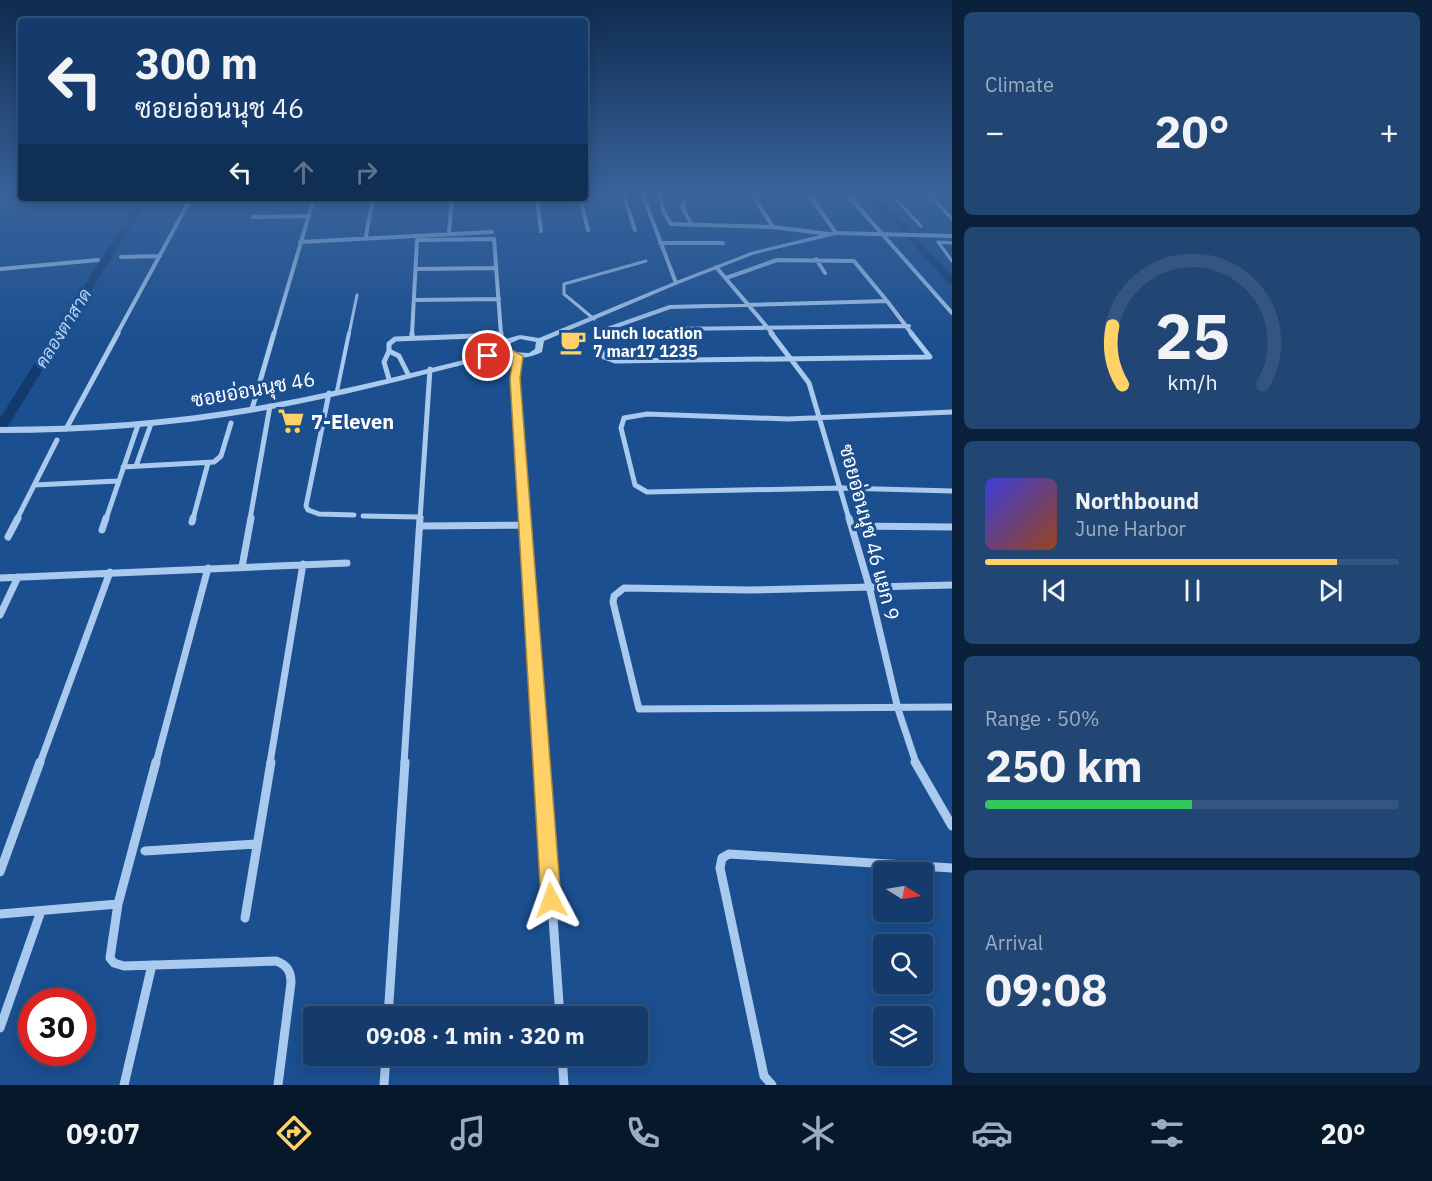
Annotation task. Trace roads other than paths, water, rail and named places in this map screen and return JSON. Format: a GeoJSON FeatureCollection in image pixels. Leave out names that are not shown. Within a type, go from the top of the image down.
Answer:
{"type":"FeatureCollection","features":[{"type":"Feature","properties":{"kind":"street"},"geometry":{"type":"LineString","coordinates":[[66,429],[166,244]]}},
{"type":"Feature","properties":{"kind":"street"},"geometry":{"type":"LineString","coordinates":[[252,409],[300,244]]}},
{"type":"Feature","properties":{"kind":"street"},"geometry":{"type":"LineString","coordinates":[[412,337],[417,244]]}},
{"type":"Feature","properties":{"kind":"street"},"geometry":{"type":"LineString","coordinates":[[389,379],[384,362],[391,340],[412,337],[501,335],[494,244]]}},
{"type":"Feature","properties":{"kind":"street"},"geometry":{"type":"LineString","coordinates":[[660,244],[676,283]]}},
{"type":"Feature","properties":{"kind":"street"},"geometry":{"type":"LineString","coordinates":[[540,340],[541,346],[535,353],[518,356],[508,351],[506,345],[513,338],[528,337],[540,340],[716,267],[753,253],[792,244]]}},
{"type":"Feature","properties":{"kind":"street"},"geometry":{"type":"LineString","coordinates":[[891,244],[952,313]]}},
{"type":"Feature","properties":{"kind":"street"},"geometry":{"type":"LineString","coordinates":[[121,257],[160,255]]}},
{"type":"Feature","properties":{"kind":"street"},"geometry":{"type":"LineString","coordinates":[[816,259],[825,273]]}},
{"type":"Feature","properties":{"kind":"street"},"geometry":{"type":"LineString","coordinates":[[726,278],[770,261],[816,259],[854,261],[888,301],[909,326],[929,352],[930,357],[927,359],[792,357],[610,361],[604,357],[598,341],[599,334],[609,328],[664,308],[747,303],[888,301]]}},
{"type":"Feature","properties":{"kind":"street"},"geometry":{"type":"LineString","coordinates":[[0,269],[98,260]]}},
{"type":"Feature","properties":{"kind":"street"},"geometry":{"type":"LineString","coordinates":[[416,269],[496,267]]}},
{"type":"Feature","properties":{"kind":"street","name":"ซอยอ่อนนุช 46 แยก 9"},"geometry":{"type":"LineString","coordinates":[[716,267],[792,357],[809,383],[853,526],[898,709],[913,758],[952,826]]}},
{"type":"Feature","properties":{"kind":"street"},"geometry":{"type":"LineString","coordinates":[[414,300],[499,299]]}},
{"type":"Feature","properties":{"kind":"street"},"geometry":{"type":"LineString","coordinates":[[672,329],[909,326]]}},
{"type":"Feature","properties":{"kind":"street"},"geometry":{"type":"LineString","coordinates":[[389,351],[399,356],[408,374]]}},
{"type":"Feature","properties":{"kind":"street","name":"ซอยอ่อนนุช 46"},"geometry":{"type":"LineString","coordinates":[[0,430],[151,424],[252,409],[508,351]]}},
{"type":"Feature","properties":{"kind":"street"},"geometry":{"type":"LineString","coordinates":[[518,356],[515,378],[559,1006]]}},
{"type":"Feature","properties":{"kind":"street"},"geometry":{"type":"LineString","coordinates":[[389,1006],[430,369]]}},
{"type":"Feature","properties":{"kind":"street"},"geometry":{"type":"LineString","coordinates":[[333,392],[306,506],[308,510],[319,514],[354,515]]}},
{"type":"Feature","properties":{"kind":"street"},"geometry":{"type":"LineString","coordinates":[[242,567],[270,406]]}},
{"type":"Feature","properties":{"kind":"street"},"geometry":{"type":"LineString","coordinates":[[952,412],[735,419],[644,415],[624,418],[621,428],[635,485],[641,491],[842,488],[952,491]]}},
{"type":"Feature","properties":{"kind":"street"},"geometry":{"type":"LineString","coordinates":[[123,467],[208,463],[221,456],[231,423]]}},
{"type":"Feature","properties":{"kind":"street"},"geometry":{"type":"LineString","coordinates":[[136,466],[151,424]]}},
{"type":"Feature","properties":{"kind":"street"},"geometry":{"type":"LineString","coordinates":[[102,530],[138,425]]}},
{"type":"Feature","properties":{"kind":"street"},"geometry":{"type":"LineString","coordinates":[[8,537],[57,440]]}},
{"type":"Feature","properties":{"kind":"street"},"geometry":{"type":"LineString","coordinates":[[192,522],[208,463]]}},
{"type":"Feature","properties":{"kind":"street"},"geometry":{"type":"LineString","coordinates":[[34,485],[118,481]]}},
{"type":"Feature","properties":{"kind":"street"},"geometry":{"type":"LineString","coordinates":[[363,516],[421,517]]}},
{"type":"Feature","properties":{"kind":"street"},"geometry":{"type":"LineString","coordinates":[[421,526],[525,525]]}},
{"type":"Feature","properties":{"kind":"street"},"geometry":{"type":"LineString","coordinates":[[853,526],[952,527]]}},
{"type":"Feature","properties":{"kind":"street"},"geometry":{"type":"LineString","coordinates":[[0,578],[347,563]]}},
{"type":"Feature","properties":{"kind":"street"},"geometry":{"type":"LineString","coordinates":[[245,918],[303,564]]}},
{"type":"Feature","properties":{"kind":"street"},"geometry":{"type":"LineString","coordinates":[[208,568],[118,904],[110,958],[114,963],[124,966],[276,961],[285,964],[291,972],[291,983],[279,1085]]}},
{"type":"Feature","properties":{"kind":"street"},"geometry":{"type":"LineString","coordinates":[[0,872],[110,572]]}},
{"type":"Feature","properties":{"kind":"street"},"geometry":{"type":"LineString","coordinates":[[0,615],[18,576]]}},
{"type":"Feature","properties":{"kind":"street"},"geometry":{"type":"LineString","coordinates":[[952,585],[750,590],[624,588],[614,596],[613,602],[634,701],[639,709],[654,712],[952,707]]}},
{"type":"Feature","properties":{"kind":"street"},"geometry":{"type":"LineString","coordinates":[[145,851],[257,844]]}},
{"type":"Feature","properties":{"kind":"street"},"geometry":{"type":"LineString","coordinates":[[772,1085],[764,1076],[720,868],[722,858],[729,854],[952,868]]}},
{"type":"Feature","properties":{"kind":"street"},"geometry":{"type":"LineString","coordinates":[[0,914],[118,904]]}},
{"type":"Feature","properties":{"kind":"street"},"geometry":{"type":"LineString","coordinates":[[0,1028],[41,911]]}},
{"type":"Feature","properties":{"kind":"street"},"geometry":{"type":"LineString","coordinates":[[124,1085],[152,965]]}},
{"type":"Feature","properties":{"kind":"street"},"geometry":{"type":"LineString","coordinates":[[384,1085],[385,1066]]}},
{"type":"Feature","properties":{"kind":"street"},"geometry":{"type":"LineString","coordinates":[[563,1066],[564,1085]]}},
{"type":"Feature","properties":{"kind":"lane"},"geometry":{"type":"LineString","coordinates":[[943,244],[938,244],[952,261]]}},
{"type":"Feature","properties":{"kind":"lane"},"geometry":{"type":"LineString","coordinates":[[594,319],[564,294],[562,287],[564,284],[646,261]]}},
{"type":"Feature","properties":{"kind":"lane"},"geometry":{"type":"LineString","coordinates":[[333,392],[357,295]]}},
{"type":"Feature","properties":{"kind":"waterway","name":"คลองตาสาด"},"geometry":{"type":"LineString","coordinates":[[0,428],[115,244]]}},
{"type":"Feature","properties":{"kind":"waterway"},"geometry":{"type":"LineString","coordinates":[[917,244],[952,281]]}},
{"type":"Feature","properties":{"kind":"place","name":"Lunch location 7 mar17 1235"},"geometry":{"type":"Point","coordinates":[573,342]}},
{"type":"Feature","properties":{"kind":"place","name":"7-Eleven"},"geometry":{"type":"Point","coordinates":[291,421]}}]}
